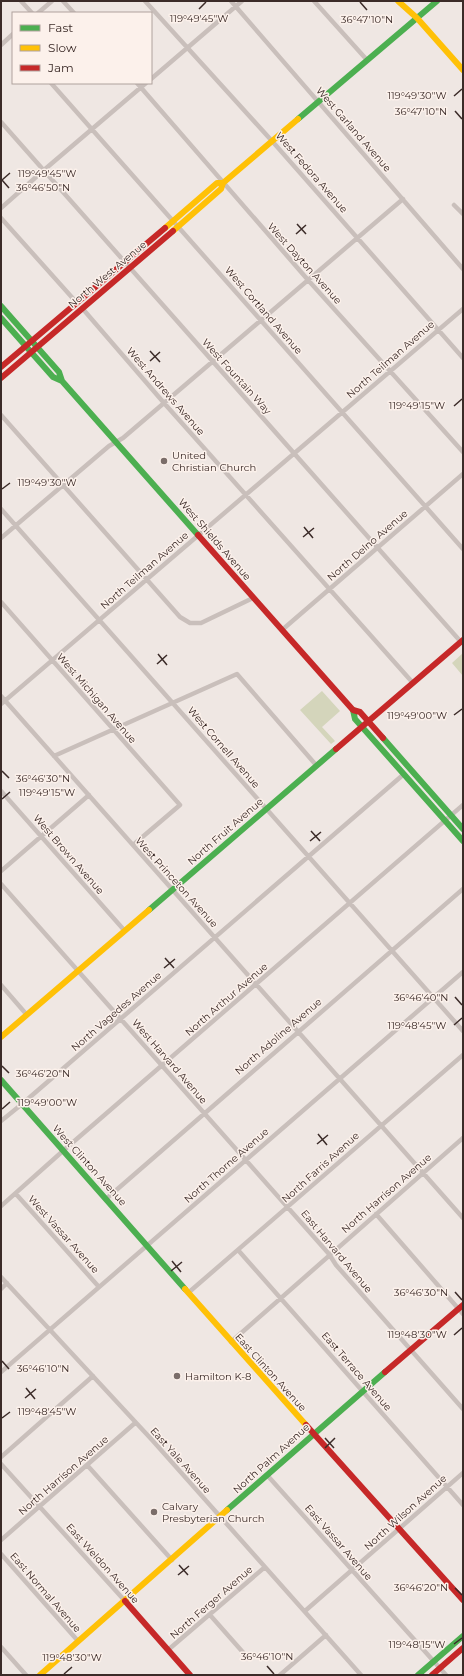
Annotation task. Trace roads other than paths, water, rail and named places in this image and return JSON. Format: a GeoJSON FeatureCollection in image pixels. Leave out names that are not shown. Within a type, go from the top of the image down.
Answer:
{"type":"FeatureCollection","features":[{"type":"Feature","properties":{"kind":"main road"},"geometry":{"type":"LineString","coordinates":[[398,1],[417,18],[463,70]]}},
{"type":"Feature","properties":{"kind":"main road","name":"North West Avenue"},"geometry":{"type":"LineString","coordinates":[[1,378],[130,268],[217,183],[223,183],[437,1]]}},
{"type":"Feature","properties":{"kind":"main road","name":"North West Avenue"},"geometry":{"type":"LineString","coordinates":[[1,367],[125,262],[175,223]]}},
{"type":"Feature","properties":{"kind":"main road","name":"West Shields Avenue"},"geometry":{"type":"LineString","coordinates":[[1,306],[59,372],[62,381],[253,598],[353,710],[360,712],[463,829]]}},
{"type":"Feature","properties":{"kind":"main road","name":"West Shields Avenue"},"geometry":{"type":"LineString","coordinates":[[1,318],[53,377],[62,381]]}},
{"type":"Feature","properties":{"kind":"main road","name":"North Fruit Avenue"},"geometry":{"type":"LineString","coordinates":[[1,1037],[462,641]]}},
{"type":"Feature","properties":{"kind":"main road","name":"West Shields Avenue"},"geometry":{"type":"LineString","coordinates":[[353,710],[354,717],[463,841]]}},
{"type":"Feature","properties":{"kind":"main road"},"geometry":{"type":"LineString","coordinates":[[404,774],[409,774],[423,788],[431,792]]}},
{"type":"Feature","properties":{"kind":"main road","name":"West Clinton Avenue"},"geometry":{"type":"LineString","coordinates":[[1,1080],[147,1245]]}},
{"type":"Feature","properties":{"kind":"main road","name":"East Clinton Avenue"},"geometry":{"type":"LineString","coordinates":[[147,1245],[231,1342],[463,1600]]}},
{"type":"Feature","properties":{"kind":"main road","name":"North Palm Avenue"},"geometry":{"type":"LineString","coordinates":[[40,1675],[172,1560],[362,1390],[410,1349],[462,1309]]}},
{"type":"Feature","properties":{"kind":"main road","name":"East Weldon Avenue"},"geometry":{"type":"LineString","coordinates":[[125,1601],[190,1675]]}},
{"type":"Feature","properties":{"kind":"main road"},"geometry":{"type":"LineString","coordinates":[[418,1675],[463,1636]]}},
{"type":"Feature","properties":{"kind":"main road"},"geometry":{"type":"LineString","coordinates":[[432,1675],[463,1648]]}},
{"type":"Feature","properties":{"kind":"street"},"geometry":{"type":"LineString","coordinates":[[21,1],[31,12]]}},
{"type":"Feature","properties":{"kind":"street"},"geometry":{"type":"LineString","coordinates":[[39,12],[52,1]]}},
{"type":"Feature","properties":{"kind":"street"},"geometry":{"type":"LineString","coordinates":[[63,1],[73,12]]}},
{"type":"Feature","properties":{"kind":"street","name":"West Fedora Avenue"},"geometry":{"type":"LineString","coordinates":[[145,1],[272,141],[463,358]]}},
{"type":"Feature","properties":{"kind":"street","name":"West Garland Avenue"},"geometry":{"type":"LineString","coordinates":[[231,1],[463,269]]}},
{"type":"Feature","properties":{"kind":"street"},"geometry":{"type":"LineString","coordinates":[[152,78],[242,1]]}},
{"type":"Feature","properties":{"kind":"street"},"geometry":{"type":"LineString","coordinates":[[314,1],[367,60]]}},
{"type":"Feature","properties":{"kind":"street"},"geometry":{"type":"LineString","coordinates":[[1,45],[12,37]]}},
{"type":"Feature","properties":{"kind":"street","name":"West Cortland Avenue"},"geometry":{"type":"LineString","coordinates":[[52,84],[463,549]]}},
{"type":"Feature","properties":{"kind":"street","name":"West Dayton Avenue"},"geometry":{"type":"LineString","coordinates":[[137,84],[308,280],[463,452]]}},
{"type":"Feature","properties":{"kind":"street"},"geometry":{"type":"LineString","coordinates":[[1,208],[145,84]]}},
{"type":"Feature","properties":{"kind":"street","name":"West Fountain Way"},"geometry":{"type":"LineString","coordinates":[[1,122],[212,362],[462,641]]}},
{"type":"Feature","properties":{"kind":"street"},"geometry":{"type":"LineString","coordinates":[[1,538],[109,446],[164,403],[403,199]]}},
{"type":"Feature","properties":{"kind":"street"},"geometry":{"type":"LineString","coordinates":[[454,205],[463,214]]}},
{"type":"Feature","properties":{"kind":"street"},"geometry":{"type":"LineString","coordinates":[[1,218],[77,303]]}},
{"type":"Feature","properties":{"kind":"street","name":"West Andrews Avenue"},"geometry":{"type":"LineString","coordinates":[[82,308],[164,403],[413,683]]}},
{"type":"Feature","properties":{"kind":"street","name":"North Teilman Avenue"},"geometry":{"type":"LineString","coordinates":[[3,702],[245,494],[463,310]]}},
{"type":"Feature","properties":{"kind":"street"},"geometry":{"type":"LineString","coordinates":[[1,415],[180,617],[190,622],[201,623],[253,598]]}},
{"type":"Feature","properties":{"kind":"street","name":"North Delno Avenue"},"geometry":{"type":"LineString","coordinates":[[282,630],[463,474]]}},
{"type":"Feature","properties":{"kind":"street","name":"West Cornell Avenue"},"geometry":{"type":"LineString","coordinates":[[1,509],[463,1032]]}},
{"type":"Feature","properties":{"kind":"street","name":"West Michigan Avenue"},"geometry":{"type":"LineString","coordinates":[[1,602],[180,805],[133,845]]}},
{"type":"Feature","properties":{"kind":"street"},"geometry":{"type":"LineString","coordinates":[[54,756],[237,674],[316,765]]}},
{"type":"Feature","properties":{"kind":"street","name":"West Princeton Avenue"},"geometry":{"type":"LineString","coordinates":[[1,696],[3,702],[89,795],[463,1218]]}},
{"type":"Feature","properties":{"kind":"street","name":"North Vagedes Avenue"},"geometry":{"type":"LineString","coordinates":[[1,1121],[404,774]]}},
{"type":"Feature","properties":{"kind":"street","name":"West Brown Avenue"},"geometry":{"type":"LineString","coordinates":[[1,790],[124,930]]}},
{"type":"Feature","properties":{"kind":"street"},"geometry":{"type":"LineString","coordinates":[[1,871],[89,795]]}},
{"type":"Feature","properties":{"kind":"street","name":"North Arthur Avenue"},"geometry":{"type":"LineString","coordinates":[[1,1206],[463,805]]}},
{"type":"Feature","properties":{"kind":"street","name":"West Harvard Avenue"},"geometry":{"type":"LineString","coordinates":[[1,884],[245,1159]]}},
{"type":"Feature","properties":{"kind":"street","name":"North Adoline Avenue"},"geometry":{"type":"LineString","coordinates":[[106,1199],[297,1031],[463,889]]}},
{"type":"Feature","properties":{"kind":"street","name":"North Thorne Avenue"},"geometry":{"type":"LineString","coordinates":[[1,1372],[245,1159],[463,972]]}},
{"type":"Feature","properties":{"kind":"street"},"geometry":{"type":"LineString","coordinates":[[1,985],[27,1015]]}},
{"type":"Feature","properties":{"kind":"street","name":"North Farris Avenue"},"geometry":{"type":"LineString","coordinates":[[188,1293],[463,1055]]}},
{"type":"Feature","properties":{"kind":"street","name":"North Harrison Avenue"},"geometry":{"type":"LineString","coordinates":[[231,1342],[280,1297],[463,1138]]}},
{"type":"Feature","properties":{"kind":"street","name":"East Harvard Avenue"},"geometry":{"type":"LineString","coordinates":[[245,1159],[330,1254],[336,1265],[463,1409]]}},
{"type":"Feature","properties":{"kind":"street","name":"West Vassar Avenue"},"geometry":{"type":"LineString","coordinates":[[16,1194],[99,1287]]}},
{"type":"Feature","properties":{"kind":"street"},"geometry":{"type":"LineString","coordinates":[[376,1214],[462,1309]]}},
{"type":"Feature","properties":{"kind":"street","name":"East Terrace Avenue"},"geometry":{"type":"LineString","coordinates":[[238,1250],[463,1505]]}},
{"type":"Feature","properties":{"kind":"street","name":"East Yale Avenue"},"geometry":{"type":"LineString","coordinates":[[1,1276],[136,1423],[362,1675]]}},
{"type":"Feature","properties":{"kind":"street"},"geometry":{"type":"LineString","coordinates":[[1,1289],[7,1283]]}},
{"type":"Feature","properties":{"kind":"street"},"geometry":{"type":"LineString","coordinates":[[1,1457],[93,1376]]}},
{"type":"Feature","properties":{"kind":"street","name":"North Harrison Avenue"},"geometry":{"type":"LineString","coordinates":[[1,1540],[136,1423]]}},
{"type":"Feature","properties":{"kind":"street","name":"East Weldon Avenue"},"geometry":{"type":"LineString","coordinates":[[1,1464],[125,1601]]}},
{"type":"Feature","properties":{"kind":"street"},"geometry":{"type":"LineString","coordinates":[[87,1465],[172,1560]]}},
{"type":"Feature","properties":{"kind":"street","name":"North Wilson Avenue"},"geometry":{"type":"LineString","coordinates":[[305,1612],[463,1473]]}},
{"type":"Feature","properties":{"kind":"street","name":"East Vassar Avenue"},"geometry":{"type":"LineString","coordinates":[[267,1475],[446,1675]]}},
{"type":"Feature","properties":{"kind":"street","name":"East Normal Avenue"},"geometry":{"type":"LineString","coordinates":[[1,1554],[78,1642]]}},
{"type":"Feature","properties":{"kind":"street","name":"North Ferger Avenue"},"geometry":{"type":"LineString","coordinates":[[168,1650],[265,1567]]}},
{"type":"Feature","properties":{"kind":"street"},"geometry":{"type":"LineString","coordinates":[[210,1615],[248,1658]]}},
{"type":"Feature","properties":{"kind":"street"},"geometry":{"type":"LineString","coordinates":[[280,1675],[326,1635]]}},
{"type":"Feature","properties":{"kind":"street"},"geometry":{"type":"LineString","coordinates":[[1,1647],[26,1675]]}},
{"type":"Feature","properties":{"kind":"place","name":"United Christian Church"},"geometry":{"type":"Point","coordinates":[164,461]}},
{"type":"Feature","properties":{"kind":"place","name":"Hamilton K-8"},"geometry":{"type":"Point","coordinates":[177,1376]}},
{"type":"Feature","properties":{"kind":"place","name":"Calvary Presbyterian Church"},"geometry":{"type":"Point","coordinates":[154,1512]}}]}
